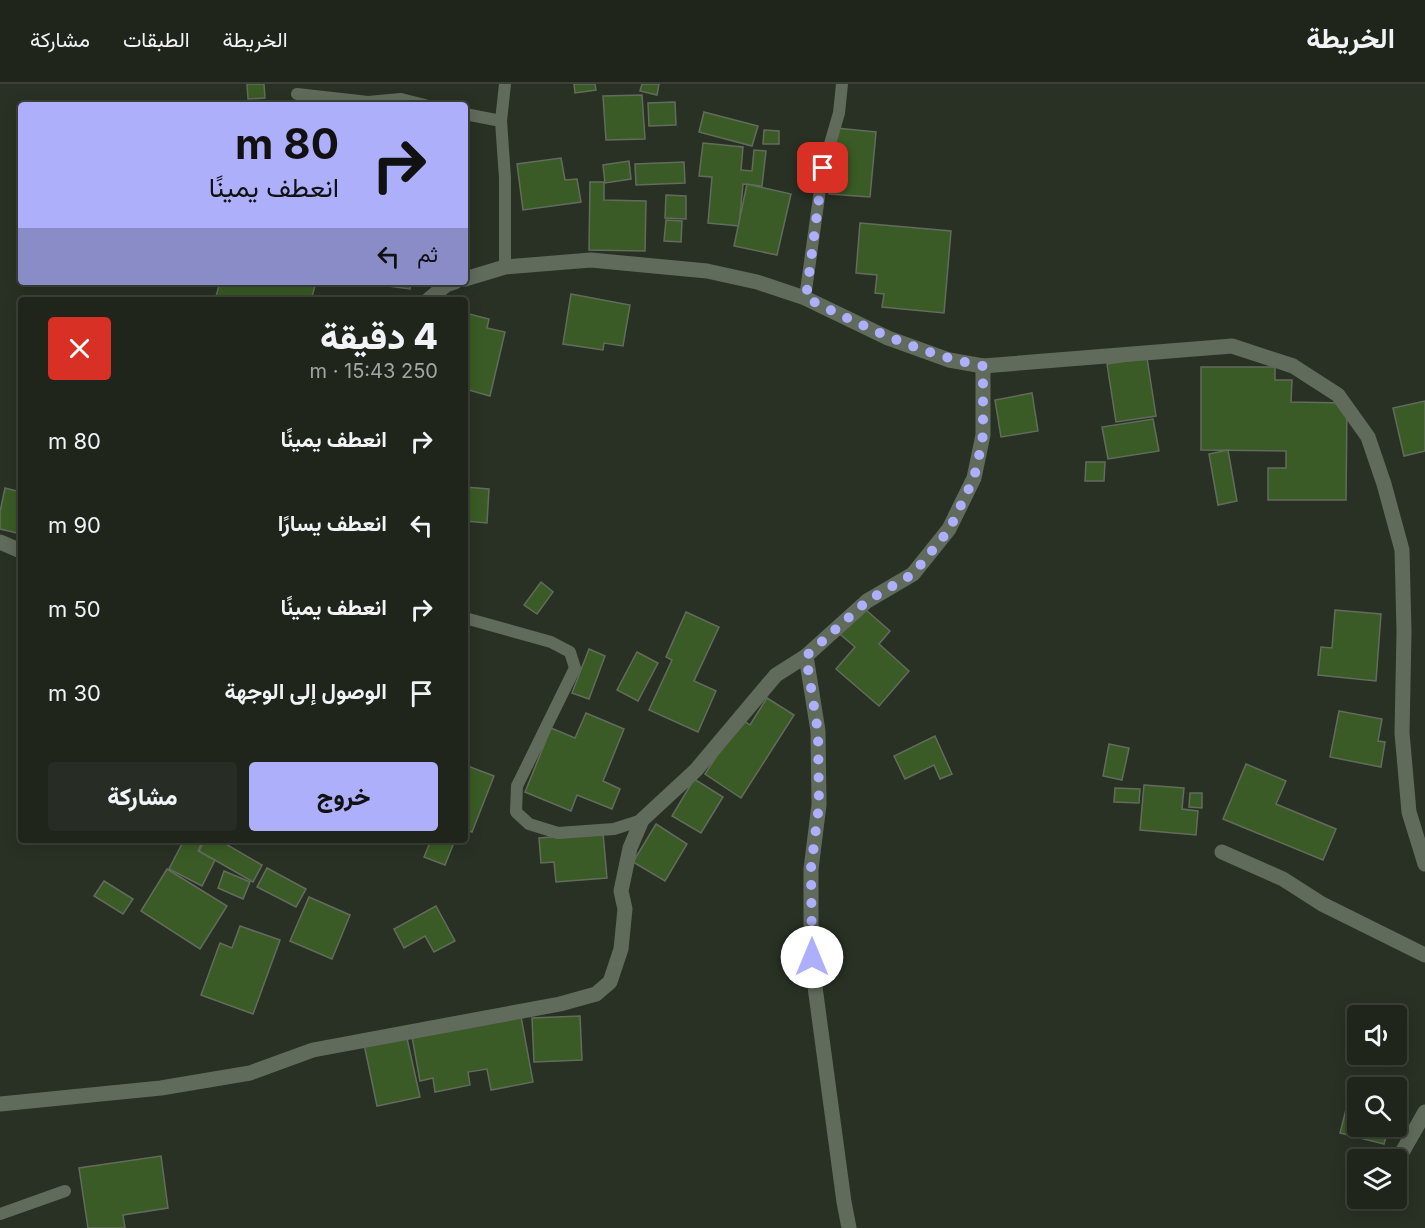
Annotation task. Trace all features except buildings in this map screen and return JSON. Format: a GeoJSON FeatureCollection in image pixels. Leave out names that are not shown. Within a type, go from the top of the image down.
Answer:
{"type":"FeatureCollection","features":[{"type":"Feature","properties":{"kind":"street"},"geometry":{"type":"LineString","coordinates":[[468,278],[505,267],[591,260],[707,271],[757,282],[806,298],[888,338],[949,360],[983,366],[1232,346],[1293,366],[1338,396],[1368,437],[1402,550],[1404,632],[1402,733],[1409,812],[1425,864]]}},
{"type":"Feature","properties":{"kind":"street"},"geometry":{"type":"LineString","coordinates":[[432,297],[446,285]]}},
{"type":"Feature","properties":{"kind":"street"},"geometry":{"type":"LineString","coordinates":[[0,1104],[161,1088],[250,1073],[313,1050],[560,1004],[596,994],[610,982],[621,949],[625,909],[621,891],[630,848],[642,820],[696,770],[776,675],[806,656],[867,601],[913,574],[949,530],[974,478],[979,456],[983,435],[983,366]]}},
{"type":"Feature","properties":{"kind":"street"},"geometry":{"type":"LineString","coordinates":[[0,542],[18,550]]}},
{"type":"Feature","properties":{"kind":"street"},"geometry":{"type":"LineString","coordinates":[[806,656],[818,732],[819,805],[811,868],[812,957],[849,1228]]}},
{"type":"Feature","properties":{"kind":"street"},"geometry":{"type":"LineString","coordinates":[[1222,852],[1283,879],[1322,904],[1425,955]]}},
{"type":"Feature","properties":{"kind":"street"},"geometry":{"type":"LineString","coordinates":[[1404,1149],[1425,1112]]}},
{"type":"Feature","properties":{"kind":"lane"},"geometry":{"type":"LineString","coordinates":[[505,84],[501,121],[505,178],[505,267]]}},
{"type":"Feature","properties":{"kind":"lane"},"geometry":{"type":"LineString","coordinates":[[806,298],[823,168],[839,112],[842,84]]}},
{"type":"Feature","properties":{"kind":"lane"},"geometry":{"type":"LineString","coordinates":[[297,94],[368,102],[401,99],[413,102]]}},
{"type":"Feature","properties":{"kind":"lane"},"geometry":{"type":"LineString","coordinates":[[468,115],[501,121]]}},
{"type":"Feature","properties":{"kind":"lane"},"geometry":{"type":"LineString","coordinates":[[468,619],[551,642],[570,652],[575,668],[517,786],[516,812],[529,824],[558,832],[614,829],[642,820]]}},
{"type":"Feature","properties":{"kind":"lane"},"geometry":{"type":"LineString","coordinates":[[0,1214],[65,1191]]}},
{"type":"Feature","properties":{"kind":"route"},"geometry":{"type":"LineString","coordinates":[[812,957],[811,868],[819,805],[818,732],[806,656],[867,601],[913,574],[949,530],[974,478],[983,435],[983,366],[949,360],[888,338],[806,298],[823,168]]}}]}
